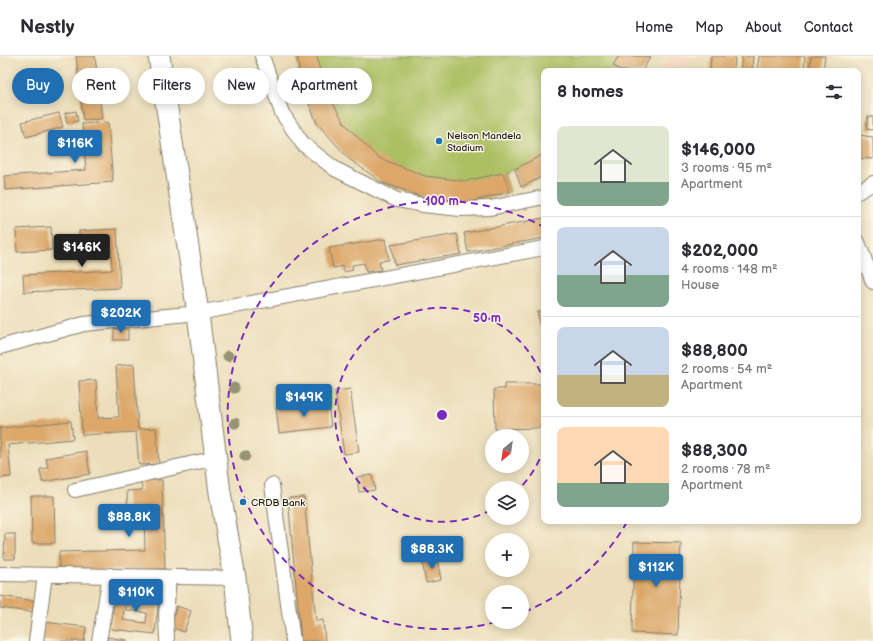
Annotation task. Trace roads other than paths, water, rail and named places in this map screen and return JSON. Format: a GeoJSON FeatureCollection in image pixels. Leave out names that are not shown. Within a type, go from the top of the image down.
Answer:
{"type":"FeatureCollection","features":[{"type":"Feature","properties":{"kind":"highway"},"geometry":{"type":"LineString","coordinates":[[159,56],[198,313],[216,458],[235,578],[242,641]]}},
{"type":"Feature","properties":{"kind":"street"},"geometry":{"type":"LineString","coordinates":[[262,56],[282,113],[303,144],[335,169],[397,200],[423,204],[460,209],[490,208],[541,198]]}},
{"type":"Feature","properties":{"kind":"street"},"geometry":{"type":"LineString","coordinates":[[861,193],[873,183]]}},
{"type":"Feature","properties":{"kind":"street"},"geometry":{"type":"LineString","coordinates":[[0,347],[84,324],[198,313],[541,249]]}},
{"type":"Feature","properties":{"kind":"street"},"geometry":{"type":"LineString","coordinates":[[861,250],[873,282]]}},
{"type":"Feature","properties":{"kind":"street"},"geometry":{"type":"LineString","coordinates":[[76,490],[216,458]]}},
{"type":"Feature","properties":{"kind":"street"},"geometry":{"type":"LineString","coordinates":[[272,485],[293,641]]}},
{"type":"Feature","properties":{"kind":"street"},"geometry":{"type":"LineString","coordinates":[[0,574],[235,578]]}},
{"type":"Feature","properties":{"kind":"street"},"geometry":{"type":"LineString","coordinates":[[36,641],[45,574]]}},
{"type":"Feature","properties":{"kind":"street"},"geometry":{"type":"LineString","coordinates":[[99,641],[110,575]]}},
{"type":"Feature","properties":{"kind":"street"},"geometry":{"type":"LineString","coordinates":[[167,641],[166,618],[169,576]]}},
{"type":"Feature","properties":{"kind":"place","name":"Nelson Mandela Stadium"},"geometry":{"type":"Point","coordinates":[439,141]}},
{"type":"Feature","properties":{"kind":"place","name":"CRDB Bank"},"geometry":{"type":"Point","coordinates":[243,502]}}]}
